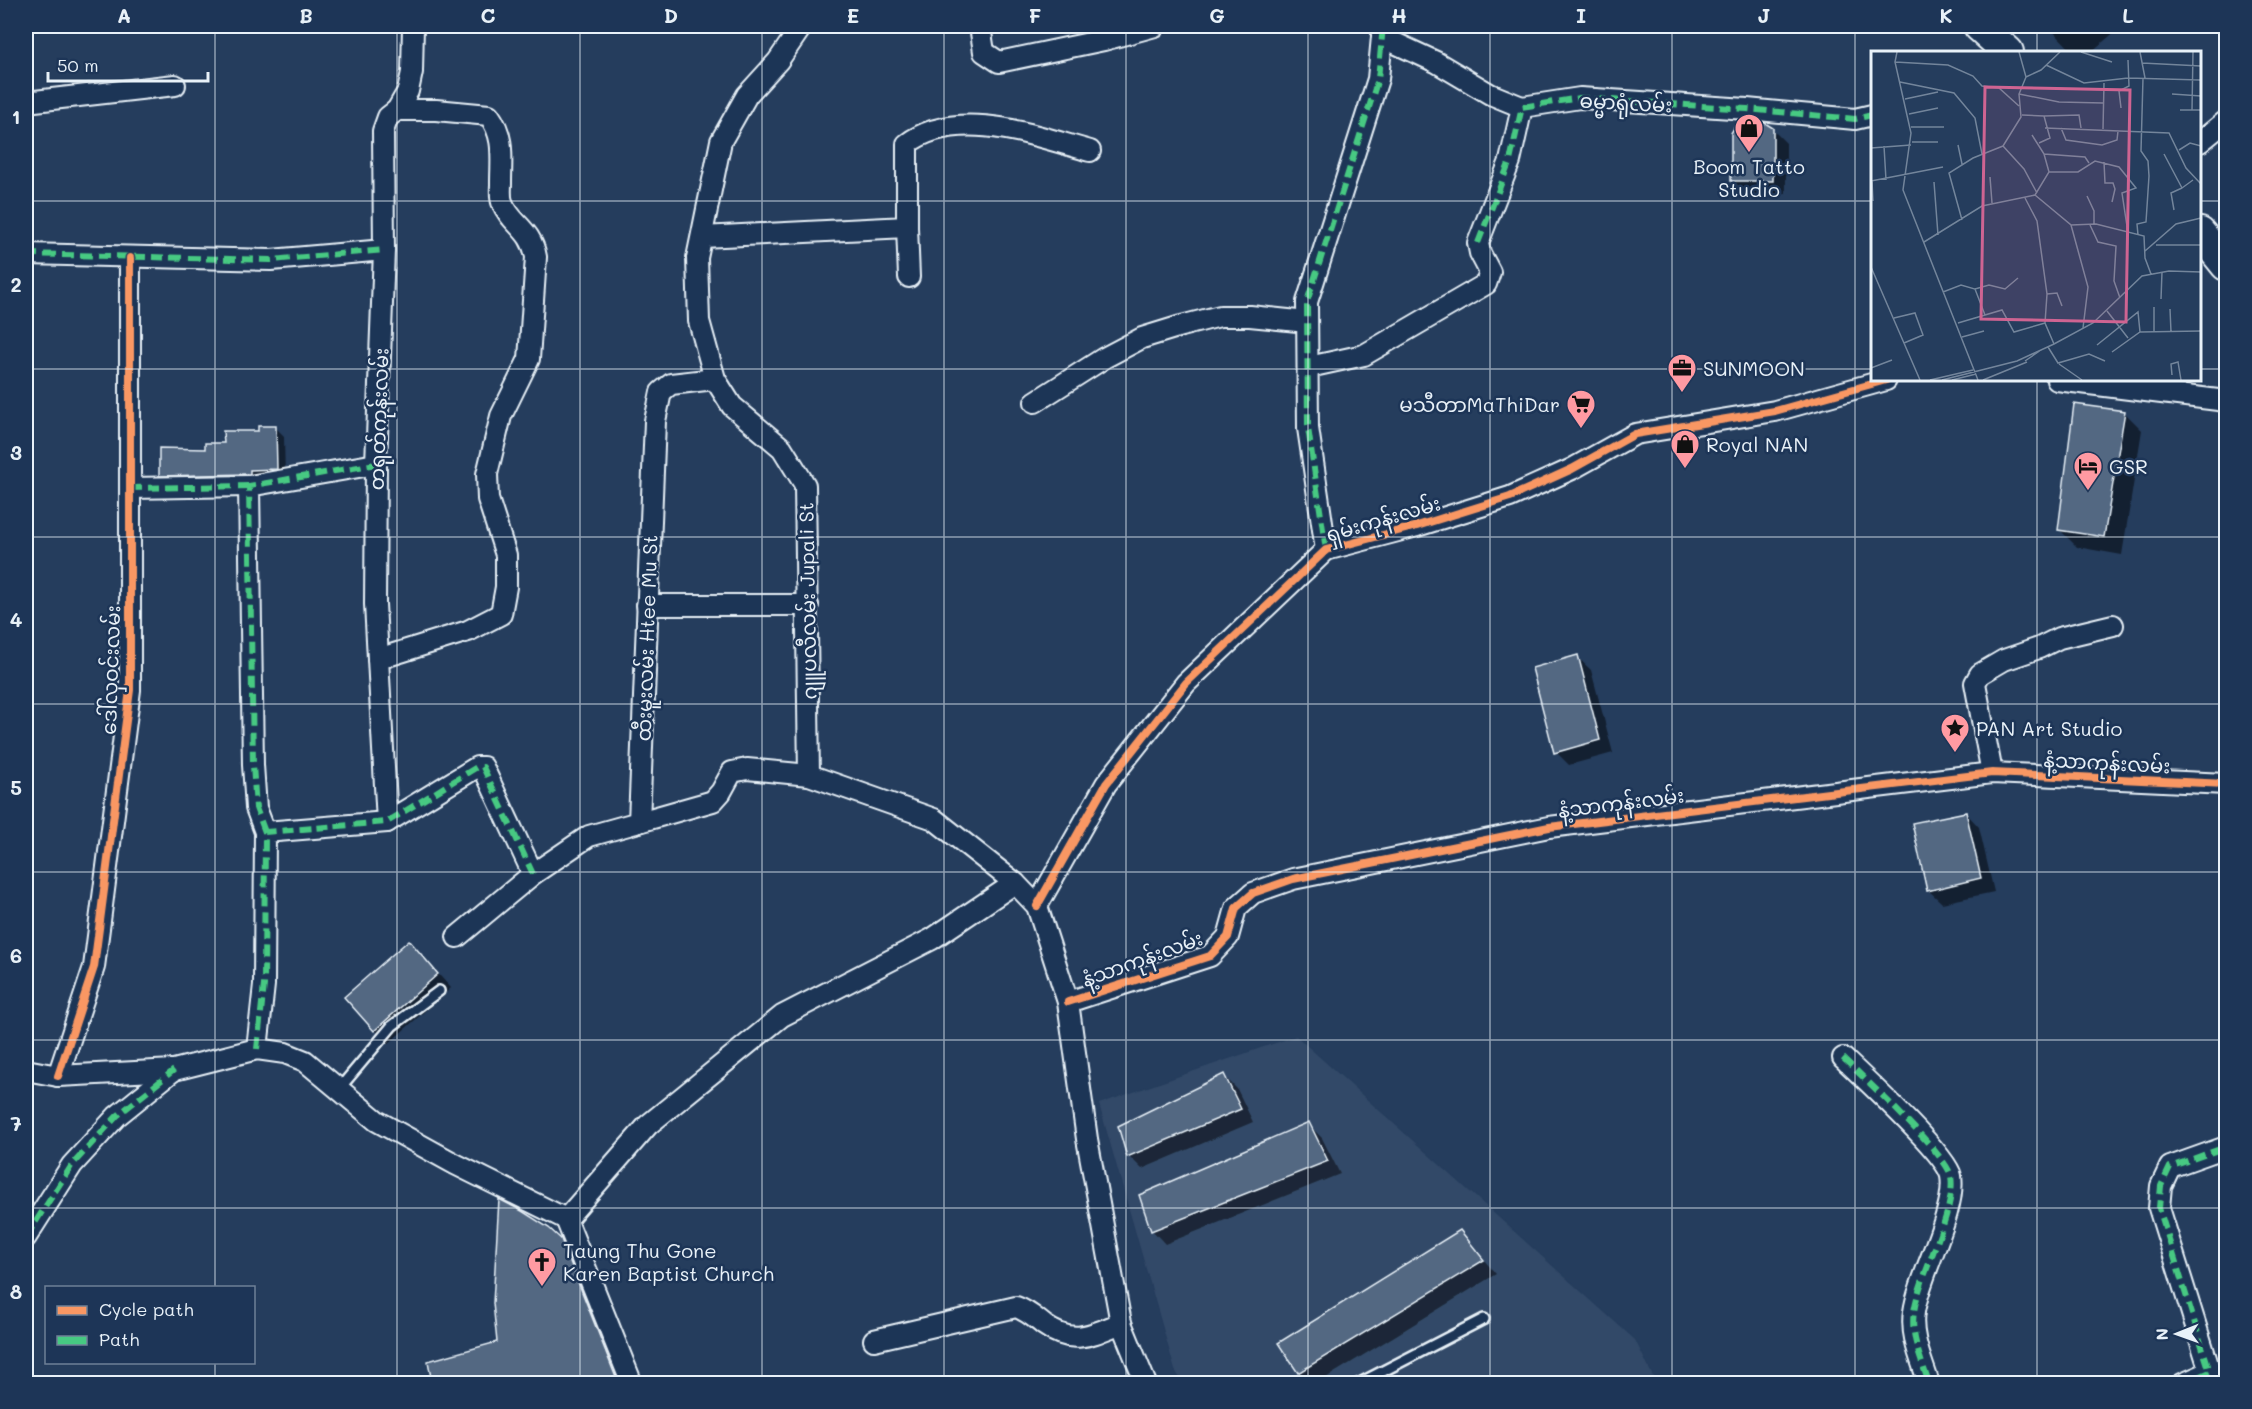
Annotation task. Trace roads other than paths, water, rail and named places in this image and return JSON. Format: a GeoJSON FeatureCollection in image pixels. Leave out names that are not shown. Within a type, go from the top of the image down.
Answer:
{"type":"FeatureCollection","features":[{"type":"Feature","properties":{"kind":"main road"},"geometry":{"type":"LineString","coordinates":[[1979,26],[2007,51]]}},
{"type":"Feature","properties":{"kind":"main road"},"geometry":{"type":"LineString","coordinates":[[2201,235],[2226,265]]}},
{"type":"Feature","properties":{"kind":"street","name":"တရုတ်ကုန်းလမ်း"},"geometry":{"type":"LineString","coordinates":[[387,822],[375,604],[376,464],[384,250],[383,131],[388,117],[397,110],[408,91],[412,72],[412,26]]}},
{"type":"Feature","properties":{"kind":"street","name":"ဂျူပလီလမ်း Jupali St"},"geometry":{"type":"LineString","coordinates":[[802,26],[778,61],[747,95],[721,141],[697,258],[699,321],[715,379],[732,406],[783,448],[805,485],[809,775]]}},
{"type":"Feature","properties":{"kind":"street"},"geometry":{"type":"LineString","coordinates":[[980,26],[984,52],[999,62],[1104,40],[1155,26]]}},
{"type":"Feature","properties":{"kind":"street"},"geometry":{"type":"LineString","coordinates":[[1309,368],[1364,355],[1486,284],[1490,272],[1480,254],[1478,243],[1510,161],[1522,107],[1490,94],[1382,31],[1378,79],[1307,302],[1308,428],[1326,550]]}},
{"type":"Feature","properties":{"kind":"street"},"geometry":{"type":"LineString","coordinates":[[26,102],[175,85]]}},
{"type":"Feature","properties":{"kind":"street","name":"ဓမ္မာရုံလမ်း"},"geometry":{"type":"LineString","coordinates":[[1522,107],[1580,98],[1855,119],[1871,115]]}},
{"type":"Feature","properties":{"kind":"street"},"geometry":{"type":"LineString","coordinates":[[378,659],[459,634],[501,614],[506,587],[506,555],[488,499],[488,474],[501,416],[529,359],[536,257],[534,244],[508,213],[501,200],[501,143],[498,128],[489,115],[436,110],[397,110]]}},
{"type":"Feature","properties":{"kind":"street"},"geometry":{"type":"LineString","coordinates":[[2201,140],[2226,121]]}},
{"type":"Feature","properties":{"kind":"street"},"geometry":{"type":"LineString","coordinates":[[909,277],[907,144],[919,135],[963,125],[1014,129],[1090,151]]}},
{"type":"Feature","properties":{"kind":"street"},"geometry":{"type":"LineString","coordinates":[[702,237],[907,226]]}},
{"type":"Feature","properties":{"kind":"street"},"geometry":{"type":"LineString","coordinates":[[26,255],[271,260],[384,250]]}},
{"type":"Feature","properties":{"kind":"street","name":"ဒေါ်လှဝင်းလမ်း"},"geometry":{"type":"LineString","coordinates":[[58,1076],[94,967],[130,690],[130,258]]}},
{"type":"Feature","properties":{"kind":"street"},"geometry":{"type":"LineString","coordinates":[[1035,402],[1104,358],[1142,338],[1181,326],[1220,316],[1250,316],[1307,322]]}},
{"type":"Feature","properties":{"kind":"street","name":"ထီးမူးလမ်း Htee Mu St"},"geometry":{"type":"LineString","coordinates":[[639,822],[655,420],[661,392],[671,384],[715,379]]}},
{"type":"Feature","properties":{"kind":"street","name":"ရှမ်းကုန်းလမ်း"},"geometry":{"type":"LineString","coordinates":[[1037,906],[1106,784],[1186,683],[1326,550],[1417,526],[1510,497],[1572,469],[1635,434],[1775,411],[1882,381]]}},
{"type":"Feature","properties":{"kind":"street"},"geometry":{"type":"LineString","coordinates":[[2065,381],[2226,401]]}},
{"type":"Feature","properties":{"kind":"street"},"geometry":{"type":"LineString","coordinates":[[130,488],[249,486],[376,464]]}},
{"type":"Feature","properties":{"kind":"street"},"geometry":{"type":"LineString","coordinates":[[249,486],[253,765],[256,808],[264,832],[264,986],[257,1049]]}},
{"type":"Feature","properties":{"kind":"street"},"geometry":{"type":"LineString","coordinates":[[647,605],[808,605]]}},
{"type":"Feature","properties":{"kind":"street"},"geometry":{"type":"LineString","coordinates":[[1992,772],[1975,683],[1980,674],[2004,660],[2039,648],[2059,638],[2113,625]]}},
{"type":"Feature","properties":{"kind":"street"},"geometry":{"type":"LineString","coordinates":[[264,832],[387,822],[477,766],[483,767],[533,874]]}},
{"type":"Feature","properties":{"kind":"street"},"geometry":{"type":"LineString","coordinates":[[457,937],[533,874],[589,836],[713,801],[722,792],[732,772],[747,769],[809,775],[934,819],[1015,883],[1037,906],[1068,1002],[1087,1139],[1121,1323],[1146,1383]]}},
{"type":"Feature","properties":{"kind":"street","name":"နံ့သာကုန်းလမ်း"},"geometry":{"type":"LineString","coordinates":[[1068,1002],[1210,956],[1228,937],[1236,908],[1253,893],[1293,879],[1549,827],[1992,772],[2226,784]]}},
{"type":"Feature","properties":{"kind":"street"},"geometry":{"type":"LineString","coordinates":[[566,1219],[648,1125],[782,1016],[932,939],[1015,883]]}},
{"type":"Feature","properties":{"kind":"street"},"geometry":{"type":"LineString","coordinates":[[26,1070],[58,1076],[174,1070],[257,1049],[285,1053],[305,1061],[377,1121],[456,1164],[566,1219],[632,1383]]}},
{"type":"Feature","properties":{"kind":"street"},"geometry":{"type":"LineString","coordinates":[[1843,1058],[1937,1153],[1951,1174],[1950,1200],[1914,1312],[1914,1336],[1929,1383]]}},
{"type":"Feature","properties":{"kind":"street"},"geometry":{"type":"LineString","coordinates":[[26,1238],[72,1165],[117,1116],[174,1070]]}},
{"type":"Feature","properties":{"kind":"street"},"geometry":{"type":"LineString","coordinates":[[2182,1383],[2212,1378],[2160,1208],[2161,1186],[2170,1167],[2226,1147]]}},
{"type":"Feature","properties":{"kind":"street"},"geometry":{"type":"LineString","coordinates":[[874,1340],[1016,1307],[1026,1310],[1056,1333],[1084,1338],[1121,1323]]}},
{"type":"Feature","properties":{"kind":"lane"},"geometry":{"type":"LineString","coordinates":[[339,1089],[392,1026],[439,991]]}},
{"type":"Feature","properties":{"kind":"lane"},"geometry":{"type":"LineString","coordinates":[[1358,1383],[1484,1319]]}},
{"type":"Feature","properties":{"kind":"place","name":"Boom Tatto Studio"},"geometry":{"type":"Point","coordinates":[1749,154]}},
{"type":"Feature","properties":{"kind":"place","name":"SUNMOON"},"geometry":{"type":"Point","coordinates":[1682,394]}},
{"type":"Feature","properties":{"kind":"place","name":"မသီတာMaThiDar"},"geometry":{"type":"Point","coordinates":[1581,430]}},
{"type":"Feature","properties":{"kind":"place","name":"Royal NAN"},"geometry":{"type":"Point","coordinates":[1685,470]}},
{"type":"Feature","properties":{"kind":"place","name":"GSR"},"geometry":{"type":"Point","coordinates":[2088,492]}},
{"type":"Feature","properties":{"kind":"place","name":"PAN Art Studio"},"geometry":{"type":"Point","coordinates":[1955,754]}},
{"type":"Feature","properties":{"kind":"place","name":"Taung Thu Gone Karen Baptist Church"},"geometry":{"type":"Point","coordinates":[542,1288]}}]}
